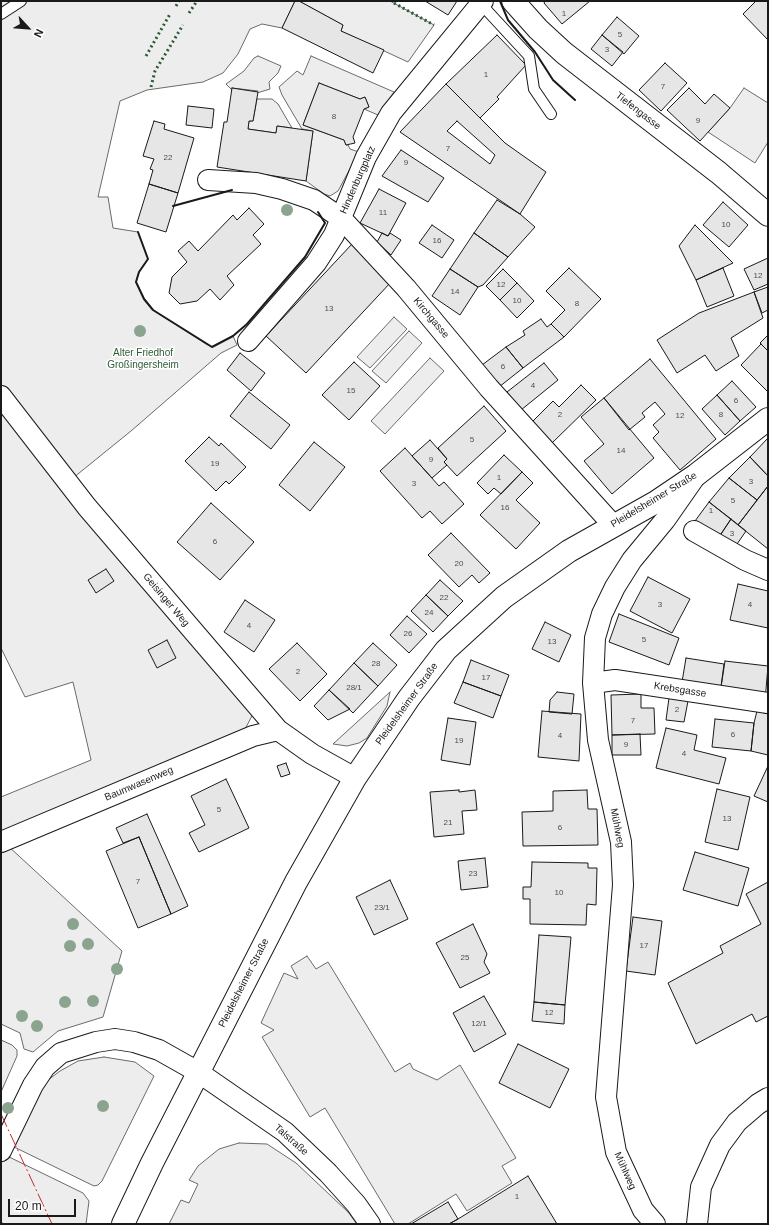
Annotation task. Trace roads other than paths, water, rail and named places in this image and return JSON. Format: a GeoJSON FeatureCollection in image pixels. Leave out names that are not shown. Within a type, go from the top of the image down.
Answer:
{"type":"FeatureCollection","features":[{"type":"Feature","properties":{"kind":"main road","name":"Tiefengasse"},"geometry":{"type":"LineString","coordinates":[[513,1],[538,29],[564,53],[718,173],[768,215]]}},
{"type":"Feature","properties":{"kind":"main road","name":"Pleidelsheimer Straße"},"geometry":{"type":"LineString","coordinates":[[123,1224],[198,1072],[296,882],[355,778],[409,698],[446,650],[504,597],[569,550],[656,502],[696,475],[768,419]]}},
{"type":"Feature","properties":{"kind":"street","name":"Hindenburgplatz"},"geometry":{"type":"LineString","coordinates":[[248,341],[316,263],[334,235],[366,157],[391,113],[482,2]]}},
{"type":"Feature","properties":{"kind":"street","name":"Kirchgasse"},"geometry":{"type":"LineString","coordinates":[[208,180],[256,183],[282,189],[314,200],[341,218],[406,288],[489,388],[613,525]]}},
{"type":"Feature","properties":{"kind":"street","name":"Geisinger Weg"},"geometry":{"type":"LineString","coordinates":[[1,396],[87,507],[278,730],[312,754],[355,778]]}},
{"type":"Feature","properties":{"kind":"street","name":"Mühlweg"},"geometry":{"type":"LineString","coordinates":[[655,1224],[643,1210],[616,1152],[606,1097],[623,885],[621,842],[598,740],[593,683],[596,638],[602,614],[615,587],[632,560],[665,520],[696,475]]}},
{"type":"Feature","properties":{"kind":"street"},"geometry":{"type":"LineString","coordinates":[[694,531],[745,560],[768,570]]}},
{"type":"Feature","properties":{"kind":"street","name":"Krebsgasse"},"geometry":{"type":"LineString","coordinates":[[593,683],[614,680],[768,703]]}},
{"type":"Feature","properties":{"kind":"street","name":"Baumwasenweg"},"geometry":{"type":"LineString","coordinates":[[1,842],[252,736],[278,730]]}},
{"type":"Feature","properties":{"kind":"street","name":"Talstraße"},"geometry":{"type":"LineString","coordinates":[[1,1151],[33,1085],[45,1067],[61,1053],[96,1042],[115,1039],[134,1042],[158,1050],[198,1072],[285,1132],[328,1173],[356,1204],[370,1224]]}},
{"type":"Feature","properties":{"kind":"street"},"geometry":{"type":"LineString","coordinates":[[696,1224],[701,1187],[720,1145],[737,1122],[758,1104],[768,1098]]}},
{"type":"Feature","properties":{"kind":"lane"},"geometry":{"type":"LineString","coordinates":[[1,14],[21,1]]}},
{"type":"Feature","properties":{"kind":"lane"},"geometry":{"type":"LineString","coordinates":[[482,2],[529,56],[534,89],[550,114]]}},
{"type":"Feature","properties":{"kind":"park label","name":"Alter Friedhof Großingersheim"},"geometry":{"type":"Point","coordinates":[143,358]}}]}
